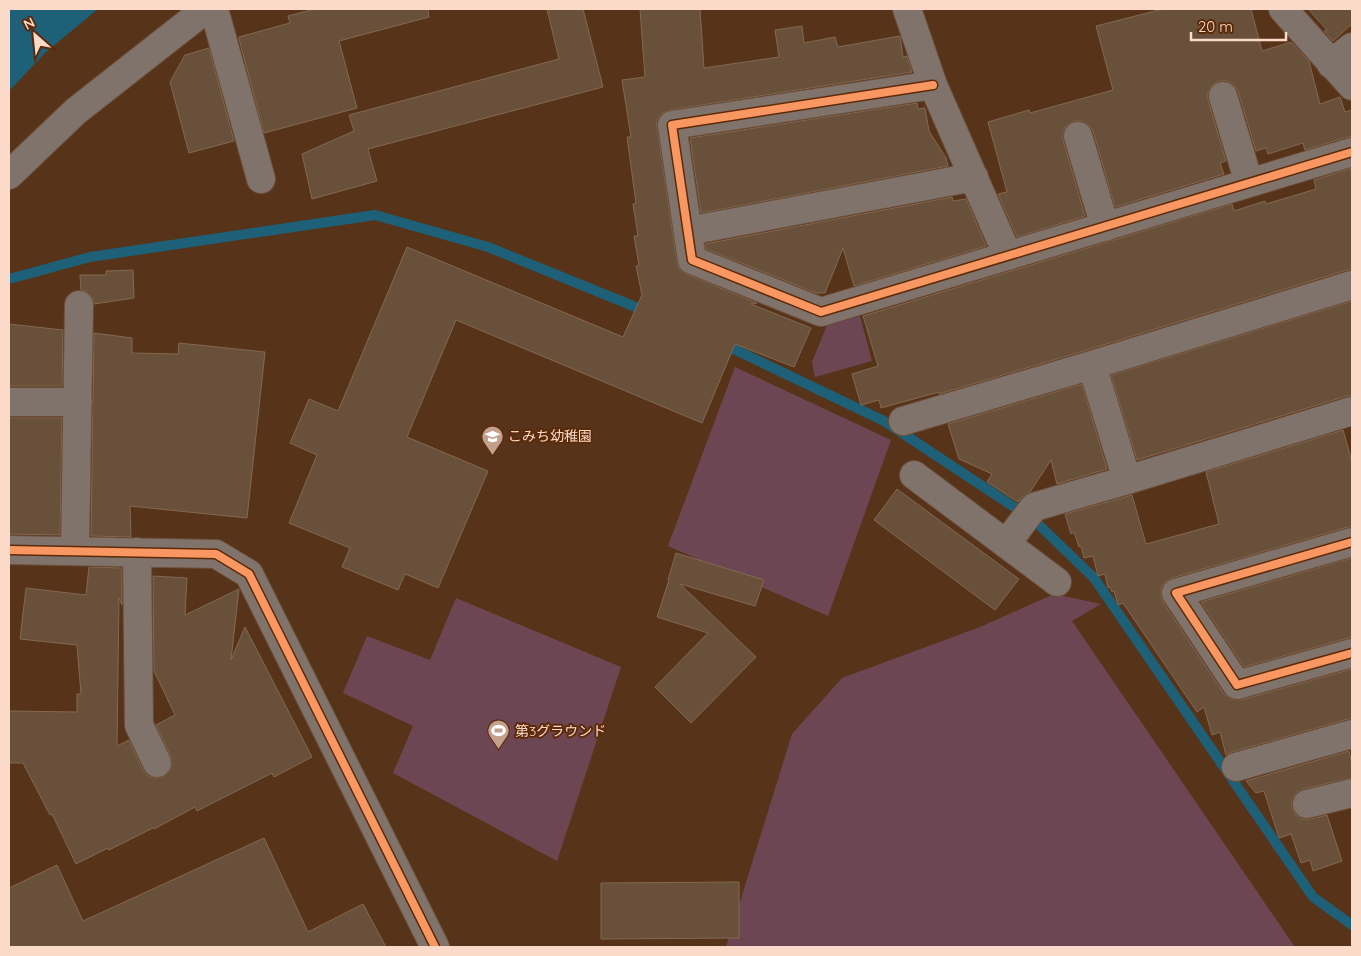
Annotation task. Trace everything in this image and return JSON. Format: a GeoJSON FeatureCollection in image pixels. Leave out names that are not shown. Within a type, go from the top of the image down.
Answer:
{"type":"FeatureCollection","features":[{"type":"Feature","properties":{"kind":"street"},"geometry":{"type":"LineString","coordinates":[[9,174],[76,111],[206,9]]}},
{"type":"Feature","properties":{"kind":"street"},"geometry":{"type":"LineString","coordinates":[[214,9],[261,179]]}},
{"type":"Feature","properties":{"kind":"street"},"geometry":{"type":"LineString","coordinates":[[907,9],[933,85],[1008,256]]}},
{"type":"Feature","properties":{"kind":"street"},"geometry":{"type":"LineString","coordinates":[[1283,9],[1352,86]]}},
{"type":"Feature","properties":{"kind":"street"},"geometry":{"type":"LineString","coordinates":[[1331,64],[1352,47]]}},
{"type":"Feature","properties":{"kind":"street"},"geometry":{"type":"LineString","coordinates":[[933,85],[672,125],[692,260],[821,312],[1352,152]]}},
{"type":"Feature","properties":{"kind":"street"},"geometry":{"type":"LineString","coordinates":[[1223,96],[1249,183]]}},
{"type":"Feature","properties":{"kind":"street"},"geometry":{"type":"LineString","coordinates":[[1078,136],[1105,227]]}},
{"type":"Feature","properties":{"kind":"street"},"geometry":{"type":"LineString","coordinates":[[688,230],[974,177]]}},
{"type":"Feature","properties":{"kind":"street"},"geometry":{"type":"LineString","coordinates":[[904,421],[1352,285]]}},
{"type":"Feature","properties":{"kind":"street"},"geometry":{"type":"LineString","coordinates":[[76,551],[79,305]]}},
{"type":"Feature","properties":{"kind":"street"},"geometry":{"type":"LineString","coordinates":[[1092,365],[1127,480]]}},
{"type":"Feature","properties":{"kind":"street"},"geometry":{"type":"LineString","coordinates":[[9,402],[78,402]]}},
{"type":"Feature","properties":{"kind":"street"},"geometry":{"type":"LineString","coordinates":[[1006,544],[1034,507],[1352,410]]}},
{"type":"Feature","properties":{"kind":"street"},"geometry":{"type":"LineString","coordinates":[[914,475],[1057,582]]}},
{"type":"Feature","properties":{"kind":"street"},"geometry":{"type":"LineString","coordinates":[[1352,542],[1176,593],[1237,685],[1352,653]]}},
{"type":"Feature","properties":{"kind":"street"},"geometry":{"type":"LineString","coordinates":[[9,550],[216,554],[249,574],[434,947]]}},
{"type":"Feature","properties":{"kind":"street"},"geometry":{"type":"LineString","coordinates":[[137,552],[139,725],[157,762]]}},
{"type":"Feature","properties":{"kind":"street"},"geometry":{"type":"LineString","coordinates":[[1236,767],[1352,734]]}},
{"type":"Feature","properties":{"kind":"street"},"geometry":{"type":"LineString","coordinates":[[1307,804],[1352,792]]}},
{"type":"Feature","properties":{"kind":"shaded area"},"geometry":{"type":"Polygon","coordinates":[[[860,316],[872,361],[815,377],[812,362],[827,325],[860,316]]]}},
{"type":"Feature","properties":{"kind":"shaded area"},"geometry":{"type":"Polygon","coordinates":[[[735,367],[891,440],[828,616],[668,546],[735,367]]]}},
{"type":"Feature","properties":{"kind":"shaded area"},"geometry":{"type":"Polygon","coordinates":[[[1054,594],[1101,604],[1072,621],[1295,947],[726,947],[792,734],[842,678],[980,627],[1054,594]]]}},
{"type":"Feature","properties":{"kind":"shaded area","name":"第3グラウンド"},"geometry":{"type":"Polygon","coordinates":[[[456,598],[621,667],[557,861],[393,773],[413,726],[343,693],[367,636],[430,660],[456,598]]]}},
{"type":"Feature","properties":{"kind":"water"},"geometry":{"type":"Polygon","coordinates":[[[9,9],[98,9],[45,53],[9,91],[9,9]]]}},
{"type":"Feature","properties":{"kind":"building"},"geometry":{"type":"Polygon","coordinates":[[[315,9],[428,9],[429,17],[339,41],[357,108],[264,133],[239,37],[290,23],[288,16],[315,9]]]}},
{"type":"Feature","properties":{"kind":"building"},"geometry":{"type":"Polygon","coordinates":[[[547,9],[583,9],[603,87],[368,149],[377,181],[312,199],[302,154],[354,131],[349,115],[559,59],[547,9]]]}},
{"type":"Feature","properties":{"kind":"building"},"geometry":{"type":"Polygon","coordinates":[[[640,9],[700,9],[704,68],[779,57],[775,30],[802,26],[804,43],[835,37],[838,47],[900,36],[903,57],[907,56],[912,72],[670,110],[662,113],[657,120],[679,269],[686,274],[757,303],[751,304],[811,328],[794,367],[735,344],[702,423],[456,320],[407,437],[488,471],[438,588],[405,574],[398,590],[342,567],[350,548],[289,523],[317,455],[290,443],[309,399],[338,411],[407,247],[623,337],[642,295],[636,266],[639,265],[634,236],[638,236],[633,204],[636,203],[627,137],[631,137],[622,80],[645,77],[640,9]]]}},
{"type":"Feature","properties":{"kind":"building"},"geometry":{"type":"Polygon","coordinates":[[[1163,9],[1251,9],[1262,51],[1291,42],[1309,61],[1320,104],[1340,97],[1345,112],[1352,110],[1352,137],[1305,150],[1303,143],[1268,154],[1266,148],[1256,151],[1238,91],[1233,84],[1227,81],[1218,81],[1211,86],[1208,100],[1226,161],[1220,163],[1224,174],[1115,207],[1093,131],[1089,125],[1082,121],[1074,121],[1066,126],[1063,132],[1063,140],[1085,216],[1017,237],[998,194],[1007,192],[988,122],[1029,110],[1030,113],[1113,90],[1096,26],[1163,9]]]}},
{"type":"Feature","properties":{"kind":"building"},"geometry":{"type":"Polygon","coordinates":[[[1308,9],[1352,9],[1352,24],[1333,41],[1324,31],[1327,30],[1308,9]]]}},
{"type":"Feature","properties":{"kind":"building"},"geometry":{"type":"Polygon","coordinates":[[[209,48],[234,141],[189,153],[170,82],[185,55],[209,48]]]}},
{"type":"Feature","properties":{"kind":"building"},"geometry":{"type":"Polygon","coordinates":[[[917,103],[918,109],[925,108],[929,131],[946,158],[948,166],[701,213],[690,138],[917,103]]]}},
{"type":"Feature","properties":{"kind":"building"},"geometry":{"type":"Polygon","coordinates":[[[1352,168],[1352,270],[939,394],[939,392],[881,408],[879,400],[861,405],[852,374],[878,366],[863,316],[1232,204],[1234,211],[1265,201],[1266,204],[1316,189],[1314,180],[1352,168]]]}},
{"type":"Feature","properties":{"kind":"building"},"geometry":{"type":"Polygon","coordinates":[[[952,197],[953,201],[966,199],[986,246],[854,286],[843,248],[825,293],[816,293],[706,249],[705,244],[952,197]]]}},
{"type":"Feature","properties":{"kind":"building"},"geometry":{"type":"Polygon","coordinates":[[[133,270],[134,298],[94,304],[92,297],[87,292],[81,290],[80,275],[106,275],[106,271],[133,270]]]}},
{"type":"Feature","properties":{"kind":"building"},"geometry":{"type":"Polygon","coordinates":[[[1352,301],[1352,396],[1137,460],[1111,375],[1352,301]]]}},
{"type":"Feature","properties":{"kind":"building"},"geometry":{"type":"Polygon","coordinates":[[[9,324],[63,330],[62,386],[9,386],[9,324]]]}},
{"type":"Feature","properties":{"kind":"building"},"geometry":{"type":"Polygon","coordinates":[[[94,333],[132,338],[132,353],[178,354],[179,343],[265,352],[247,518],[130,506],[131,537],[91,536],[94,333]]]}},
{"type":"Feature","properties":{"kind":"building"},"geometry":{"type":"Polygon","coordinates":[[[1082,384],[1107,469],[1057,484],[1051,460],[1030,492],[1018,502],[987,482],[992,474],[959,459],[948,424],[1082,384]]]}},
{"type":"Feature","properties":{"kind":"building"},"geometry":{"type":"Polygon","coordinates":[[[9,418],[62,418],[60,535],[9,534],[9,418]]]}},
{"type":"Feature","properties":{"kind":"building"},"geometry":{"type":"Polygon","coordinates":[[[1343,430],[1352,462],[1352,527],[1172,578],[1165,582],[1161,588],[1163,602],[1224,694],[1231,699],[1241,700],[1352,669],[1352,719],[1226,755],[1220,732],[1212,735],[1204,707],[1197,712],[1123,603],[1118,605],[1114,591],[1112,592],[1110,587],[1108,588],[1105,574],[1098,576],[1093,556],[1084,558],[1081,546],[1079,547],[1074,532],[1071,534],[1065,514],[1132,495],[1146,544],[1219,524],[1206,472],[1343,430]]]}},
{"type":"Feature","properties":{"kind":"building"},"geometry":{"type":"Polygon","coordinates":[[[897,489],[1019,579],[995,610],[874,520],[897,489]]]}},
{"type":"Feature","properties":{"kind":"building"},"geometry":{"type":"Polygon","coordinates":[[[676,553],[764,580],[755,606],[680,584],[756,657],[691,723],[655,687],[708,633],[657,617],[676,553]]]}},
{"type":"Feature","properties":{"kind":"building"},"geometry":{"type":"Polygon","coordinates":[[[1352,558],[1352,638],[1244,667],[1201,602],[1352,558]]]}},
{"type":"Feature","properties":{"kind":"building"},"geometry":{"type":"Polygon","coordinates":[[[89,567],[122,568],[122,605],[119,598],[117,746],[129,740],[143,770],[148,776],[155,778],[163,777],[170,771],[172,765],[171,757],[156,725],[175,715],[154,671],[153,576],[187,578],[185,615],[239,589],[231,660],[245,627],[312,757],[274,777],[272,773],[197,811],[195,807],[154,829],[76,864],[52,814],[50,815],[23,763],[9,763],[9,711],[77,712],[77,694],[81,694],[77,645],[20,639],[26,588],[86,595],[89,567]]]}},
{"type":"Feature","properties":{"kind":"building"},"geometry":{"type":"Polygon","coordinates":[[[1349,751],[1352,778],[1303,789],[1297,792],[1292,799],[1292,808],[1296,815],[1302,819],[1327,815],[1342,861],[1313,871],[1310,860],[1301,863],[1291,834],[1279,838],[1264,791],[1256,793],[1246,781],[1349,751]]]}},
{"type":"Feature","properties":{"kind":"building"},"geometry":{"type":"Polygon","coordinates":[[[264,838],[308,932],[363,904],[386,947],[9,947],[9,888],[57,865],[83,921],[264,838]]]}},
{"type":"Feature","properties":{"kind":"building"},"geometry":{"type":"Polygon","coordinates":[[[739,882],[739,938],[601,939],[601,883],[739,882]]]}},
{"type":"Feature","properties":{"kind":"waterway"},"geometry":{"type":"LineString","coordinates":[[9,279],[90,257],[375,215],[488,247],[648,312]]}},
{"type":"Feature","properties":{"kind":"waterway"},"geometry":{"type":"LineString","coordinates":[[721,343],[884,421],[1037,523],[1094,578],[1313,897],[1352,925]]}},
{"type":"Feature","properties":{"kind":"cycle path"},"geometry":{"type":"LineString","coordinates":[[933,85],[672,125],[692,260],[821,312],[1352,152]]}},
{"type":"Feature","properties":{"kind":"cycle path"},"geometry":{"type":"LineString","coordinates":[[1352,542],[1176,593],[1237,685],[1352,653]]}},
{"type":"Feature","properties":{"kind":"cycle path"},"geometry":{"type":"LineString","coordinates":[[9,550],[216,554],[249,574],[435,947]]}},
{"type":"Feature","properties":{"kind":"place","name":"こみち幼稚園"},"geometry":{"type":"Point","coordinates":[492,455]}},
{"type":"Feature","properties":{"kind":"place","name":"第3グラウンド"},"geometry":{"type":"Point","coordinates":[499,750]}}]}
